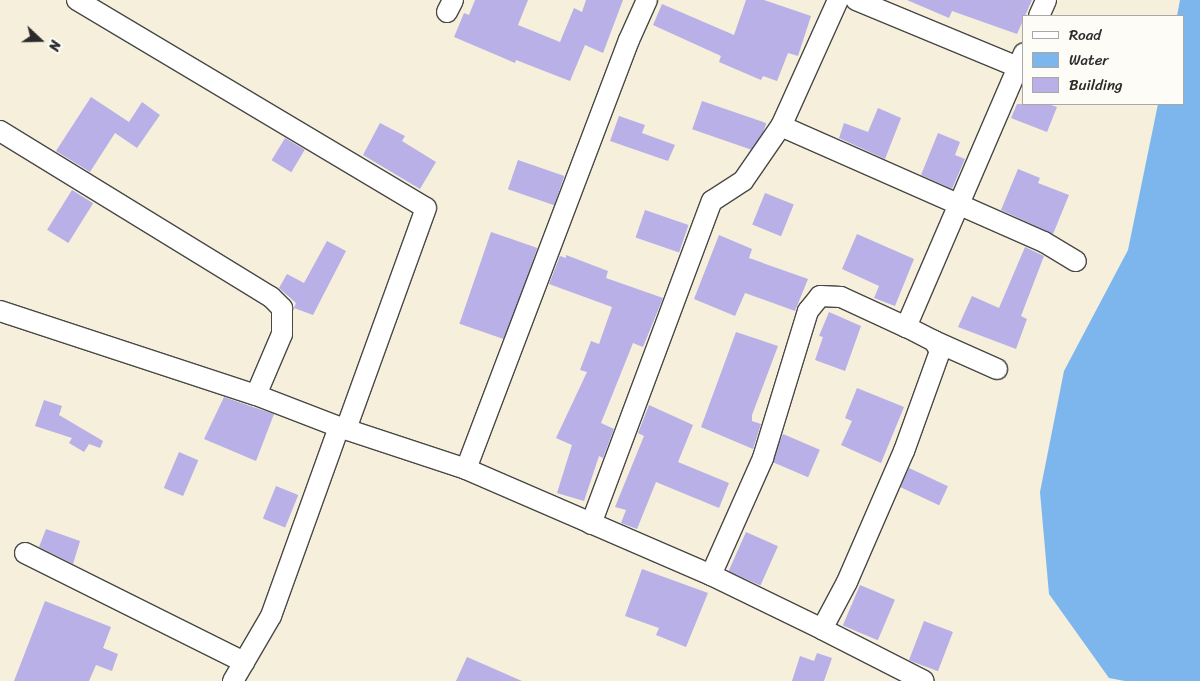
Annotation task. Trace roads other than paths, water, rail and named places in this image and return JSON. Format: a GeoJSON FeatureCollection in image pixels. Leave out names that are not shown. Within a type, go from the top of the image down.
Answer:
{"type":"FeatureCollection","features":[{"type":"Feature","properties":{"kind":"street"},"geometry":{"type":"LineString","coordinates":[[77,0],[426,208],[271,616],[233,681]]}},
{"type":"Feature","properties":{"kind":"street"},"geometry":{"type":"LineString","coordinates":[[466,469],[629,40],[647,0]]}},
{"type":"Feature","properties":{"kind":"street"},"geometry":{"type":"LineString","coordinates":[[591,524],[712,201],[743,181],[781,126],[838,0]]}},
{"type":"Feature","properties":{"kind":"street"},"geometry":{"type":"LineString","coordinates":[[856,0],[1021,60],[906,327]]}},
{"type":"Feature","properties":{"kind":"street"},"geometry":{"type":"LineString","coordinates":[[1039,15],[1046,0]]}},
{"type":"Feature","properties":{"kind":"street"},"geometry":{"type":"LineString","coordinates":[[781,126],[1044,242],[1076,261]]}},
{"type":"Feature","properties":{"kind":"street"},"geometry":{"type":"LineString","coordinates":[[0,131],[264,292],[282,308],[282,334],[256,395]]}},
{"type":"Feature","properties":{"kind":"street"},"geometry":{"type":"LineString","coordinates":[[711,575],[763,458],[808,311],[820,296],[841,297],[997,369]]}},
{"type":"Feature","properties":{"kind":"street"},"geometry":{"type":"LineString","coordinates":[[0,311],[256,395],[343,428],[466,469],[711,575],[924,681]]}},
{"type":"Feature","properties":{"kind":"street"},"geometry":{"type":"LineString","coordinates":[[822,630],[847,582],[904,452],[940,351],[934,341]]}},
{"type":"Feature","properties":{"kind":"street"},"geometry":{"type":"LineString","coordinates":[[25,553],[244,662]]}},
{"type":"Feature","properties":{"kind":"water"},"geometry":{"type":"Polygon","coordinates":[[[1180,0],[1200,0],[1200,681],[1125,681],[1109,678],[1049,594],[1040,492],[1064,371],[1128,250],[1158,105],[1185,105],[1185,15],[1177,15],[1180,0]]]}}]}
